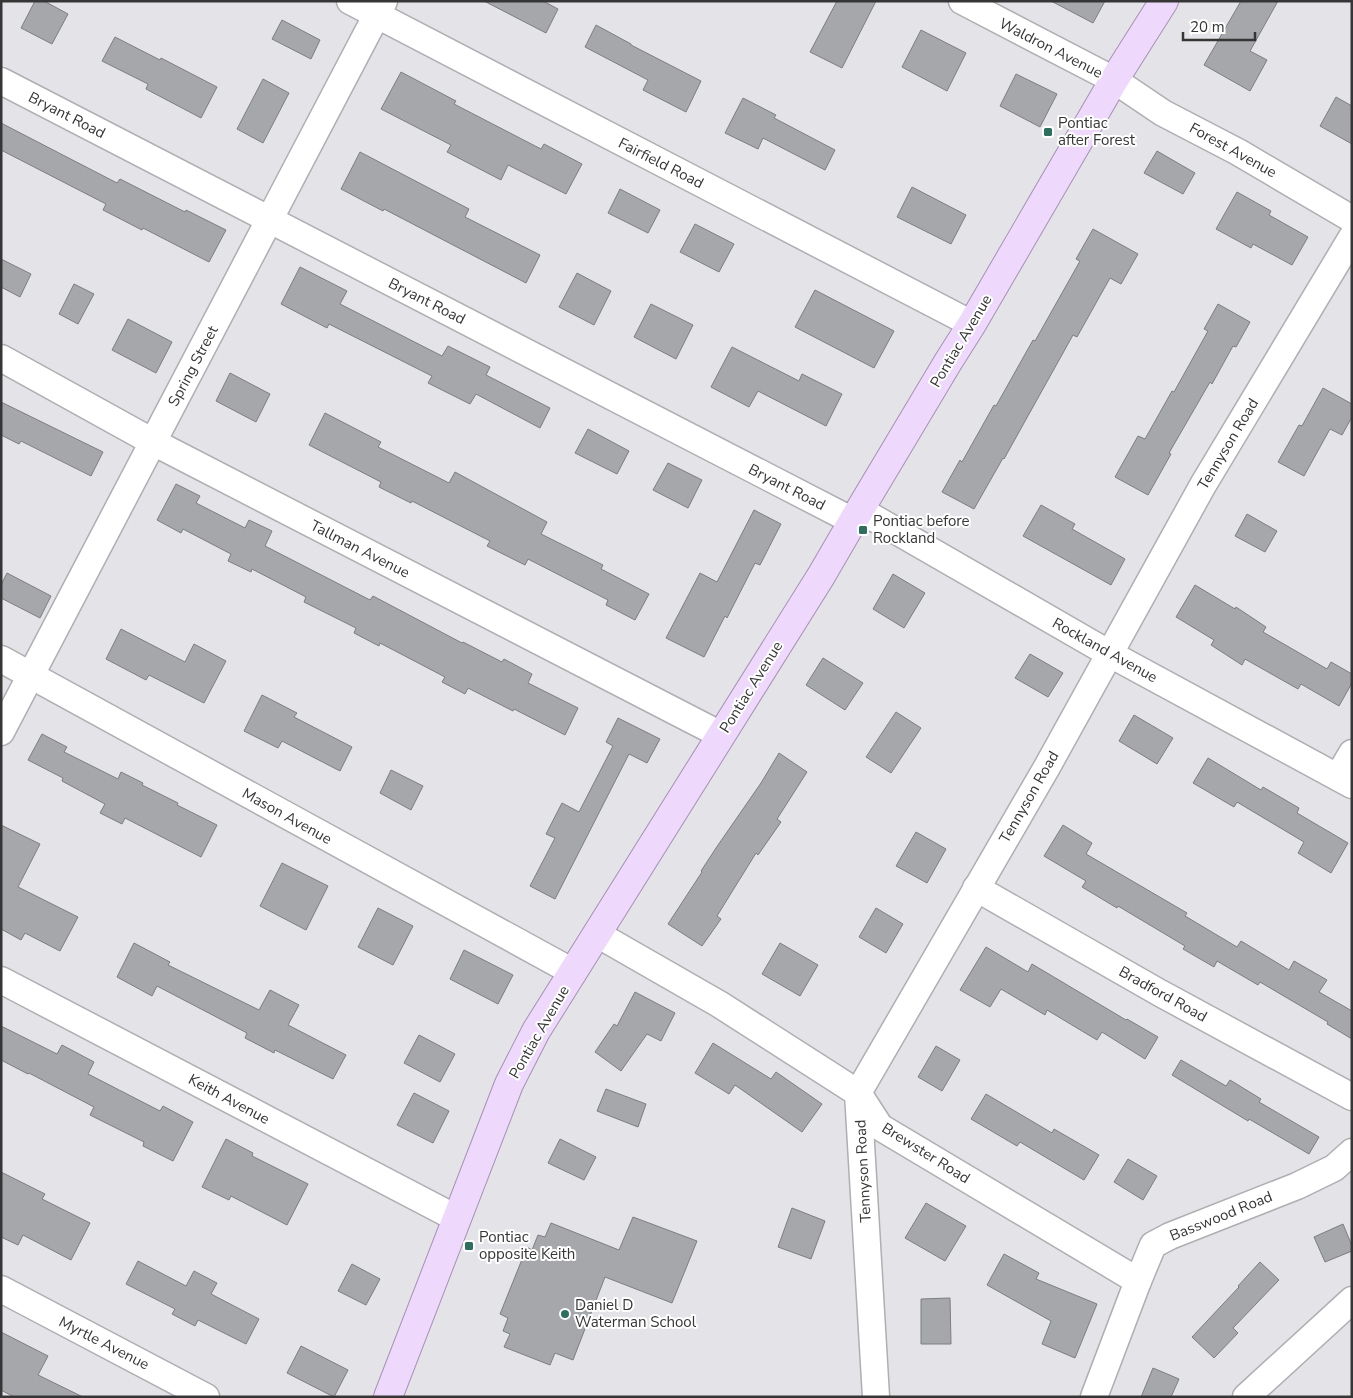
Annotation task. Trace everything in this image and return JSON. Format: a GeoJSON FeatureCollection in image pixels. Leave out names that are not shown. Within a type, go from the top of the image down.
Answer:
{"type":"FeatureCollection","features":[{"type":"Feature","properties":{"kind":"main road","name":"Pontiac Avenue"},"geometry":{"type":"LineString","coordinates":[[388,1397],[509,1084],[536,1031],[821,576],[972,324],[1114,80],[1164,1]]}},
{"type":"Feature","properties":{"kind":"street","name":"Fairfield Road"},"geometry":{"type":"LineString","coordinates":[[350,1],[381,8],[972,324]]}},
{"type":"Feature","properties":{"kind":"street","name":"Waldron Avenue"},"geometry":{"type":"LineString","coordinates":[[962,1],[1114,80]]}},
{"type":"Feature","properties":{"kind":"street","name":"Spring Street"},"geometry":{"type":"LineString","coordinates":[[1,732],[381,8]]}},
{"type":"Feature","properties":{"kind":"street","name":"Forest Avenue"},"geometry":{"type":"LineString","coordinates":[[1114,80],[1163,113],[1238,152],[1352,219]]}},
{"type":"Feature","properties":{"kind":"street","name":"Bryant Road"},"geometry":{"type":"LineString","coordinates":[[1,81],[270,220],[857,515]]}},
{"type":"Feature","properties":{"kind":"street","name":"Tennyson Road"},"geometry":{"type":"LineString","coordinates":[[876,1397],[858,1093],[1047,767],[1203,486],[1352,237]]}},
{"type":"Feature","properties":{"kind":"street","name":"Tallman Avenue"},"geometry":{"type":"LineString","coordinates":[[1,358],[153,442],[721,735]]}},
{"type":"Feature","properties":{"kind":"street","name":"Rockland Avenue"},"geometry":{"type":"LineString","coordinates":[[857,515],[1345,781]]}},
{"type":"Feature","properties":{"kind":"street","name":"Mason Avenue"},"geometry":{"type":"LineString","coordinates":[[1,659],[573,972]]}},
{"type":"Feature","properties":{"kind":"street"},"geometry":{"type":"LineString","coordinates":[[1345,781],[1352,753]]}},
{"type":"Feature","properties":{"kind":"street","name":"Bradford Road"},"geometry":{"type":"LineString","coordinates":[[976,888],[1160,993],[1352,1097]]}},
{"type":"Feature","properties":{"kind":"street","name":"Brewster Road"},"geometry":{"type":"LineString","coordinates":[[597,934],[719,1004],[858,1093],[880,1127],[1138,1281]]}},
{"type":"Feature","properties":{"kind":"street","name":"Keith Avenue"},"geometry":{"type":"LineString","coordinates":[[1,980],[456,1218]]}},
{"type":"Feature","properties":{"kind":"street","name":"Basswood Road"},"geometry":{"type":"LineString","coordinates":[[1094,1397],[1153,1245],[1170,1236],[1297,1186],[1334,1168],[1352,1152]]}},
{"type":"Feature","properties":{"kind":"street","name":"Myrtle Avenue"},"geometry":{"type":"LineString","coordinates":[[1,1289],[206,1397]]}},
{"type":"Feature","properties":{"kind":"street"},"geometry":{"type":"LineString","coordinates":[[1246,1397],[1352,1300]]}},
{"type":"Feature","properties":{"kind":"building"},"geometry":{"type":"Polygon","coordinates":[[[35,1],[44,1],[68,14],[52,44],[21,28],[35,1]]]}},
{"type":"Feature","properties":{"kind":"building"},"geometry":{"type":"Polygon","coordinates":[[[484,1],[543,1],[558,9],[546,33],[484,1]]]}},
{"type":"Feature","properties":{"kind":"building"},"geometry":{"type":"Polygon","coordinates":[[[837,1],[876,1],[842,68],[810,52],[837,1]]]}},
{"type":"Feature","properties":{"kind":"building"},"geometry":{"type":"Polygon","coordinates":[[[1051,1],[1105,1],[1093,23],[1051,1]]]}},
{"type":"Feature","properties":{"kind":"building"},"geometry":{"type":"Polygon","coordinates":[[[1241,1],[1278,1],[1250,51],[1267,60],[1250,91],[1204,65],[1241,1]]]}},
{"type":"Feature","properties":{"kind":"building"},"geometry":{"type":"Polygon","coordinates":[[[282,20],[320,40],[311,59],[272,39],[282,20]]]}},
{"type":"Feature","properties":{"kind":"building"},"geometry":{"type":"Polygon","coordinates":[[[596,25],[701,81],[686,112],[643,90],[648,80],[585,47],[596,25]]]}},
{"type":"Feature","properties":{"kind":"building"},"geometry":{"type":"Polygon","coordinates":[[[921,30],[966,53],[947,91],[902,67],[921,30]]]}},
{"type":"Feature","properties":{"kind":"building"},"geometry":{"type":"Polygon","coordinates":[[[115,37],[217,87],[201,118],[146,89],[148,84],[102,61],[115,37]]]}},
{"type":"Feature","properties":{"kind":"building"},"geometry":{"type":"Polygon","coordinates":[[[401,72],[456,101],[454,104],[541,149],[544,144],[582,164],[566,194],[508,165],[501,180],[447,152],[451,145],[381,109],[401,72]]]}},
{"type":"Feature","properties":{"kind":"building"},"geometry":{"type":"Polygon","coordinates":[[[1016,74],[1057,94],[1040,127],[1000,106],[1016,74]]]}},
{"type":"Feature","properties":{"kind":"building"},"geometry":{"type":"Polygon","coordinates":[[[263,79],[289,93],[263,143],[237,129],[263,79]]]}},
{"type":"Feature","properties":{"kind":"building"},"geometry":{"type":"Polygon","coordinates":[[[1336,97],[1352,106],[1352,144],[1320,126],[1336,97]]]}},
{"type":"Feature","properties":{"kind":"building"},"geometry":{"type":"Polygon","coordinates":[[[743,98],[776,115],[774,118],[835,150],[825,170],[763,138],[758,149],[725,133],[743,98]]]}},
{"type":"Feature","properties":{"kind":"building"},"geometry":{"type":"Polygon","coordinates":[[[1,123],[117,183],[120,179],[185,212],[186,210],[226,230],[209,262],[103,210],[106,204],[1,150],[1,123]]]}},
{"type":"Feature","properties":{"kind":"building"},"geometry":{"type":"Polygon","coordinates":[[[1157,151],[1195,173],[1183,194],[1144,173],[1157,151]]]}},
{"type":"Feature","properties":{"kind":"building"},"geometry":{"type":"Polygon","coordinates":[[[360,152],[469,209],[465,217],[540,255],[526,283],[384,209],[383,211],[341,189],[360,152]]]}},
{"type":"Feature","properties":{"kind":"building"},"geometry":{"type":"Polygon","coordinates":[[[912,187],[966,215],[951,244],[897,217],[912,187]]]}},
{"type":"Feature","properties":{"kind":"building"},"geometry":{"type":"Polygon","coordinates":[[[620,189],[660,210],[648,233],[608,213],[620,189]]]}},
{"type":"Feature","properties":{"kind":"building"},"geometry":{"type":"Polygon","coordinates":[[[1237,192],[1271,211],[1269,215],[1308,237],[1292,265],[1253,244],[1251,248],[1216,229],[1237,192]]]}},
{"type":"Feature","properties":{"kind":"building"},"geometry":{"type":"Polygon","coordinates":[[[695,224],[734,244],[719,272],[680,252],[695,224]]]}},
{"type":"Feature","properties":{"kind":"building"},"geometry":{"type":"Polygon","coordinates":[[[1093,229],[1138,254],[1121,284],[1110,278],[1077,337],[1073,335],[974,509],[942,492],[960,460],[962,462],[994,405],[996,406],[1033,340],[1035,341],[1080,261],[1076,259],[1093,229]]]}},
{"type":"Feature","properties":{"kind":"building"},"geometry":{"type":"Polygon","coordinates":[[[1,259],[31,274],[20,297],[1,287],[1,259]]]}},
{"type":"Feature","properties":{"kind":"building"},"geometry":{"type":"Polygon","coordinates":[[[300,267],[347,291],[340,304],[442,356],[448,346],[490,367],[486,375],[550,408],[540,428],[476,394],[470,404],[428,383],[432,376],[329,324],[327,328],[281,304],[300,267]]]}},
{"type":"Feature","properties":{"kind":"building"},"geometry":{"type":"Polygon","coordinates":[[[577,273],[611,291],[594,325],[559,307],[577,273]]]}},
{"type":"Feature","properties":{"kind":"building"},"geometry":{"type":"Polygon","coordinates":[[[74,284],[94,294],[78,324],[59,314],[74,284]]]}},
{"type":"Feature","properties":{"kind":"building"},"geometry":{"type":"Polygon","coordinates":[[[815,290],[894,331],[874,368],[795,327],[815,290]]]}},
{"type":"Feature","properties":{"kind":"building"},"geometry":{"type":"Polygon","coordinates":[[[651,304],[693,325],[676,359],[634,337],[651,304]]]}},
{"type":"Feature","properties":{"kind":"building"},"geometry":{"type":"Polygon","coordinates":[[[1218,304],[1250,322],[1236,347],[1233,346],[1212,384],[1210,382],[1169,453],[1171,454],[1148,495],[1115,477],[1138,436],[1145,439],[1172,391],[1174,392],[1208,331],[1204,329],[1218,304]]]}},
{"type":"Feature","properties":{"kind":"building"},"geometry":{"type":"Polygon","coordinates":[[[128,319],[172,342],[156,373],[112,350],[128,319]]]}},
{"type":"Feature","properties":{"kind":"building"},"geometry":{"type":"Polygon","coordinates":[[[732,347],[799,381],[802,374],[842,394],[826,426],[758,391],[749,407],[711,387],[732,347]]]}},
{"type":"Feature","properties":{"kind":"building"},"geometry":{"type":"Polygon","coordinates":[[[230,373],[270,394],[256,422],[216,401],[230,373]]]}},
{"type":"Feature","properties":{"kind":"building"},"geometry":{"type":"Polygon","coordinates":[[[1323,388],[1352,404],[1352,417],[1342,435],[1330,429],[1304,476],[1278,462],[1299,425],[1302,426],[1323,388]]]}},
{"type":"Feature","properties":{"kind":"building"},"geometry":{"type":"Polygon","coordinates":[[[1,402],[103,452],[91,476],[21,441],[19,444],[1,435],[1,402]]]}},
{"type":"Feature","properties":{"kind":"building"},"geometry":{"type":"Polygon","coordinates":[[[325,413],[381,442],[378,447],[449,483],[455,472],[547,522],[541,534],[603,565],[601,569],[649,594],[635,620],[606,605],[608,600],[528,559],[525,565],[487,546],[490,541],[412,501],[411,503],[379,487],[381,482],[309,445],[325,413]]]}},
{"type":"Feature","properties":{"kind":"building"},"geometry":{"type":"Polygon","coordinates":[[[588,429],[629,451],[617,474],[575,453],[588,429]]]}},
{"type":"Feature","properties":{"kind":"building"},"geometry":{"type":"Polygon","coordinates":[[[668,463],[702,480],[688,508],[653,490],[668,463]]]}},
{"type":"Feature","properties":{"kind":"building"},"geometry":{"type":"Polygon","coordinates":[[[176,484],[200,496],[196,503],[245,528],[249,520],[272,531],[265,546],[370,600],[373,596],[462,643],[502,662],[504,659],[532,674],[528,683],[578,708],[565,735],[468,688],[465,694],[442,682],[445,677],[380,643],[379,646],[354,633],[356,628],[304,602],[306,597],[252,569],[251,572],[228,561],[231,554],[183,529],[181,533],[157,520],[176,484]]]}},
{"type":"Feature","properties":{"kind":"building"},"geometry":{"type":"Polygon","coordinates":[[[1041,505],[1075,524],[1072,529],[1125,559],[1111,585],[1023,536],[1041,505]]]}},
{"type":"Feature","properties":{"kind":"building"},"geometry":{"type":"Polygon","coordinates":[[[754,510],[781,524],[760,565],[755,563],[727,618],[725,616],[704,657],[666,638],[700,573],[717,582],[754,510]]]}},
{"type":"Feature","properties":{"kind":"building"},"geometry":{"type":"Polygon","coordinates":[[[1247,514],[1277,531],[1265,552],[1235,536],[1247,514]]]}},
{"type":"Feature","properties":{"kind":"building"},"geometry":{"type":"Polygon","coordinates":[[[7,573],[51,596],[40,618],[1,598],[1,585],[7,573]]]}},
{"type":"Feature","properties":{"kind":"building"},"geometry":{"type":"Polygon","coordinates":[[[893,574],[925,593],[904,628],[873,609],[893,574]]]}},
{"type":"Feature","properties":{"kind":"building"},"geometry":{"type":"Polygon","coordinates":[[[1195,585],[1235,609],[1236,607],[1266,627],[1263,632],[1327,669],[1331,662],[1352,674],[1352,683],[1339,706],[1301,684],[1298,689],[1245,659],[1242,665],[1211,645],[1214,640],[1176,617],[1195,585]]]}},
{"type":"Feature","properties":{"kind":"building"},"geometry":{"type":"Polygon","coordinates":[[[121,629],[185,662],[194,644],[226,661],[204,703],[149,675],[146,680],[106,659],[121,629]]]}},
{"type":"Feature","properties":{"kind":"building"},"geometry":{"type":"Polygon","coordinates":[[[1030,654],[1063,673],[1048,697],[1015,678],[1030,654]]]}},
{"type":"Feature","properties":{"kind":"building"},"geometry":{"type":"Polygon","coordinates":[[[823,658],[863,683],[845,710],[806,685],[823,658]]]}},
{"type":"Feature","properties":{"kind":"building"},"geometry":{"type":"Polygon","coordinates":[[[262,695],[297,713],[294,717],[352,747],[340,771],[282,741],[278,748],[244,731],[262,695]]]}},
{"type":"Feature","properties":{"kind":"building"},"geometry":{"type":"Polygon","coordinates":[[[896,712],[921,728],[891,773],[866,757],[896,712]]]}},
{"type":"Feature","properties":{"kind":"building"},"geometry":{"type":"Polygon","coordinates":[[[1134,715],[1173,738],[1157,764],[1119,741],[1134,715]]]}},
{"type":"Feature","properties":{"kind":"building"},"geometry":{"type":"Polygon","coordinates":[[[618,718],[660,739],[647,763],[629,754],[555,899],[530,886],[555,838],[546,834],[562,803],[579,812],[613,746],[606,742],[618,718]]]}},
{"type":"Feature","properties":{"kind":"building"},"geometry":{"type":"Polygon","coordinates":[[[42,734],[67,747],[64,752],[118,779],[121,772],[178,803],[177,805],[217,825],[201,857],[125,818],[122,824],[100,813],[105,804],[62,781],[63,778],[28,760],[42,734]]]}},
{"type":"Feature","properties":{"kind":"building"},"geometry":{"type":"Polygon","coordinates":[[[779,753],[807,772],[777,819],[781,822],[758,855],[756,853],[717,916],[721,919],[702,946],[668,924],[779,753]]]}},
{"type":"Feature","properties":{"kind":"building"},"geometry":{"type":"Polygon","coordinates":[[[1208,758],[1261,790],[1263,787],[1299,808],[1297,813],[1348,843],[1331,873],[1298,853],[1304,842],[1237,802],[1234,807],[1193,783],[1208,758]]]}},
{"type":"Feature","properties":{"kind":"building"},"geometry":{"type":"Polygon","coordinates":[[[391,770],[423,786],[411,810],[380,793],[391,770]]]}},
{"type":"Feature","properties":{"kind":"building"},"geometry":{"type":"Polygon","coordinates":[[[1,825],[40,844],[18,887],[78,917],[60,951],[25,933],[21,940],[1,929],[1,825]]]}},
{"type":"Feature","properties":{"kind":"building"},"geometry":{"type":"Polygon","coordinates":[[[1063,825],[1092,843],[1086,854],[1187,913],[1185,916],[1237,947],[1241,941],[1289,970],[1294,961],[1327,980],[1319,992],[1352,1011],[1352,1039],[1327,1024],[1328,1022],[1260,982],[1258,985],[1217,961],[1214,967],[1183,949],[1185,946],[1082,887],[1086,881],[1044,856],[1063,825]]]}},
{"type":"Feature","properties":{"kind":"building"},"geometry":{"type":"Polygon","coordinates":[[[916,832],[946,849],[927,883],[896,866],[916,832]]]}},
{"type":"Feature","properties":{"kind":"building"},"geometry":{"type":"Polygon","coordinates":[[[282,863],[328,886],[306,930],[260,906],[282,863]]]}},
{"type":"Feature","properties":{"kind":"building"},"geometry":{"type":"Polygon","coordinates":[[[378,908],[413,926],[393,965],[358,947],[378,908]]]}},
{"type":"Feature","properties":{"kind":"building"},"geometry":{"type":"Polygon","coordinates":[[[876,908],[903,924],[886,953],[859,937],[876,908]]]}},
{"type":"Feature","properties":{"kind":"building"},"geometry":{"type":"Polygon","coordinates":[[[134,943],[170,962],[168,965],[259,1010],[270,990],[299,1005],[288,1025],[346,1055],[333,1079],[275,1050],[274,1053],[245,1038],[247,1033],[157,986],[152,996],[117,977],[134,943]]]}},
{"type":"Feature","properties":{"kind":"building"},"geometry":{"type":"Polygon","coordinates":[[[780,943],[818,965],[800,996],[762,974],[780,943]]]}},
{"type":"Feature","properties":{"kind":"building"},"geometry":{"type":"Polygon","coordinates":[[[986,947],[1028,972],[1032,964],[1158,1037],[1145,1059],[1102,1032],[1097,1040],[1047,1010],[1045,1015],[1001,989],[990,1007],[960,990],[986,947]]]}},
{"type":"Feature","properties":{"kind":"building"},"geometry":{"type":"Polygon","coordinates":[[[464,950],[513,975],[498,1004],[450,979],[464,950]]]}},
{"type":"Feature","properties":{"kind":"building"},"geometry":{"type":"Polygon","coordinates":[[[635,992],[675,1013],[661,1041],[647,1034],[621,1071],[595,1052],[614,1024],[617,1026],[635,992]]]}},
{"type":"Feature","properties":{"kind":"building"},"geometry":{"type":"Polygon","coordinates":[[[1,1026],[57,1054],[62,1045],[94,1062],[88,1074],[160,1111],[163,1106],[193,1122],[173,1161],[143,1146],[144,1142],[90,1115],[94,1107],[1,1060],[1,1026]]]}},
{"type":"Feature","properties":{"kind":"building"},"geometry":{"type":"Polygon","coordinates":[[[419,1035],[455,1054],[440,1082],[404,1063],[419,1035]]]}},
{"type":"Feature","properties":{"kind":"building"},"geometry":{"type":"Polygon","coordinates":[[[713,1043],[771,1079],[776,1072],[822,1104],[802,1132],[735,1085],[729,1094],[695,1073],[713,1043]]]}},
{"type":"Feature","properties":{"kind":"building"},"geometry":{"type":"Polygon","coordinates":[[[936,1046],[960,1060],[942,1091],[918,1077],[936,1046]]]}},
{"type":"Feature","properties":{"kind":"building"},"geometry":{"type":"Polygon","coordinates":[[[1181,1060],[1226,1086],[1230,1080],[1261,1099],[1259,1102],[1319,1137],[1309,1154],[1249,1119],[1248,1121],[1172,1075],[1181,1060]]]}},
{"type":"Feature","properties":{"kind":"building"},"geometry":{"type":"Polygon","coordinates":[[[606,1089],[646,1104],[638,1127],[597,1111],[606,1089]]]}},
{"type":"Feature","properties":{"kind":"building"},"geometry":{"type":"Polygon","coordinates":[[[414,1093],[449,1111],[433,1143],[397,1125],[414,1093]]]}},
{"type":"Feature","properties":{"kind":"building"},"geometry":{"type":"Polygon","coordinates":[[[986,1094],[1052,1133],[1054,1129],[1099,1155],[1084,1180],[1020,1142],[1017,1146],[971,1119],[986,1094]]]}},
{"type":"Feature","properties":{"kind":"building"},"geometry":{"type":"Polygon","coordinates":[[[226,1139],[253,1153],[252,1156],[308,1184],[287,1225],[231,1196],[229,1200],[202,1187],[226,1139]]]}},
{"type":"Feature","properties":{"kind":"building"},"geometry":{"type":"Polygon","coordinates":[[[560,1139],[596,1157],[584,1180],[548,1163],[560,1139]]]}},
{"type":"Feature","properties":{"kind":"building"},"geometry":{"type":"Polygon","coordinates":[[[1128,1159],[1157,1176],[1143,1200],[1114,1182],[1128,1159]]]}},
{"type":"Feature","properties":{"kind":"building"},"geometry":{"type":"Polygon","coordinates":[[[1,1172],[45,1194],[42,1199],[90,1223],[71,1260],[23,1235],[18,1245],[1,1237],[1,1172]]]}},
{"type":"Feature","properties":{"kind":"building"},"geometry":{"type":"Polygon","coordinates":[[[926,1203],[966,1226],[945,1261],[905,1238],[926,1203]]]}},
{"type":"Feature","properties":{"kind":"building"},"geometry":{"type":"Polygon","coordinates":[[[792,1208],[825,1221],[811,1259],[778,1247],[792,1208]]]}},
{"type":"Feature","properties":{"kind":"building"},"geometry":{"type":"Polygon","coordinates":[[[633,1217],[697,1241],[672,1303],[605,1277],[573,1360],[555,1353],[550,1365],[504,1347],[510,1334],[503,1331],[508,1318],[500,1314],[527,1247],[532,1250],[538,1235],[545,1237],[551,1223],[619,1250],[633,1217]]]}},
{"type":"Feature","properties":{"kind":"building"},"geometry":{"type":"Polygon","coordinates":[[[1343,1224],[1352,1246],[1352,1251],[1325,1262],[1314,1237],[1343,1224]]]}},
{"type":"Feature","properties":{"kind":"building"},"geometry":{"type":"Polygon","coordinates":[[[1004,1254],[1039,1273],[1036,1279],[1097,1304],[1075,1358],[1042,1344],[1051,1321],[987,1285],[1004,1254]]]}},
{"type":"Feature","properties":{"kind":"building"},"geometry":{"type":"Polygon","coordinates":[[[138,1261],[186,1286],[194,1271],[217,1283],[211,1294],[259,1319],[246,1344],[198,1320],[195,1326],[172,1314],[175,1309],[126,1284],[138,1261]]]}},
{"type":"Feature","properties":{"kind":"building"},"geometry":{"type":"Polygon","coordinates":[[[1260,1262],[1279,1280],[1233,1328],[1238,1333],[1214,1358],[1192,1337],[1260,1262]]]}},
{"type":"Feature","properties":{"kind":"building"},"geometry":{"type":"Polygon","coordinates":[[[352,1264],[380,1279],[366,1305],[338,1291],[352,1264]]]}},
{"type":"Feature","properties":{"kind":"building"},"geometry":{"type":"Polygon","coordinates":[[[950,1298],[951,1344],[921,1344],[921,1299],[950,1298]]]}},
{"type":"Feature","properties":{"kind":"building"},"geometry":{"type":"Polygon","coordinates":[[[1,1332],[48,1356],[38,1375],[83,1397],[14,1397],[1,1390],[1,1332]]]}},
{"type":"Feature","properties":{"kind":"building"},"geometry":{"type":"Polygon","coordinates":[[[301,1346],[348,1370],[334,1397],[287,1373],[301,1346]]]}},
{"type":"Feature","properties":{"kind":"building"},"geometry":{"type":"Polygon","coordinates":[[[1153,1368],[1179,1379],[1171,1397],[1141,1397],[1153,1368]]]}},
{"type":"Feature","properties":{"kind":"place","name":"Pontiac after Forest"},"geometry":{"type":"Point","coordinates":[1048,132]}},
{"type":"Feature","properties":{"kind":"place","name":"Pontiac before Rockland"},"geometry":{"type":"Point","coordinates":[863,530]}},
{"type":"Feature","properties":{"kind":"place","name":"Pontiac opposite Keith"},"geometry":{"type":"Point","coordinates":[469,1246]}},
{"type":"Feature","properties":{"kind":"place","name":"Daniel D Waterman School"},"geometry":{"type":"Point","coordinates":[565,1314]}}]}
